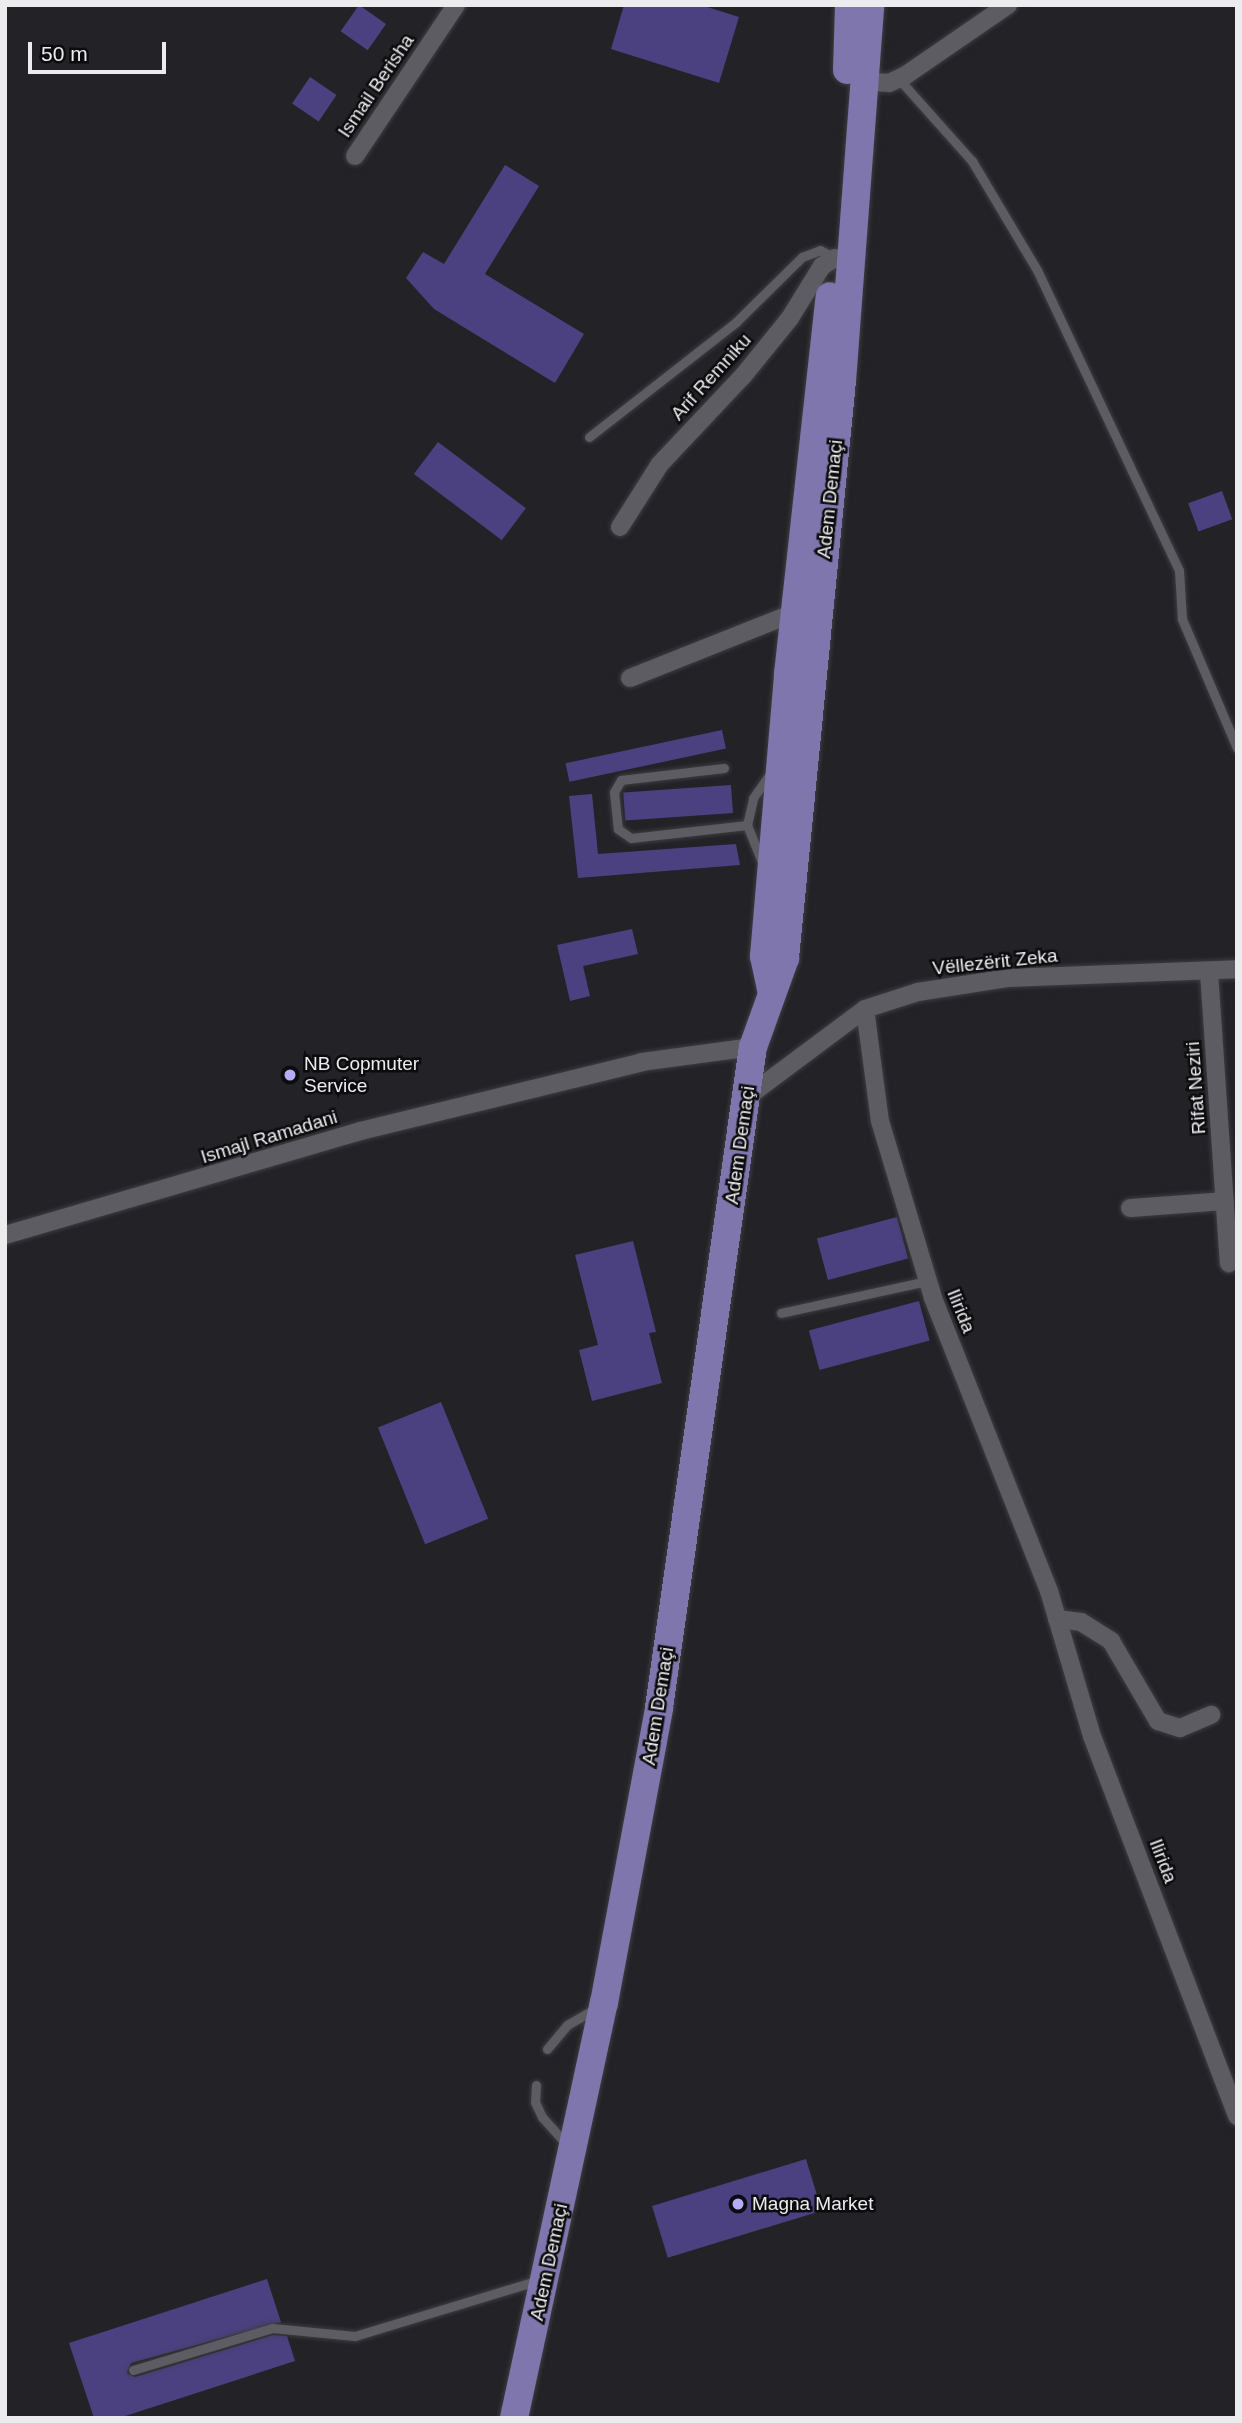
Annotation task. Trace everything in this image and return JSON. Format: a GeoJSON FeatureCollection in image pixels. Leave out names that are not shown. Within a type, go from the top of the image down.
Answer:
{"type":"FeatureCollection","features":[{"type":"Feature","properties":{"kind":"main road","name":"Adem Demaçi"},"geometry":{"type":"LineString","coordinates":[[771,989],[764,956],[796,612],[835,258],[849,5]]}},
{"type":"Feature","properties":{"kind":"main road","name":"Adem Demaçi"},"geometry":{"type":"LineString","coordinates":[[514,2418],[604,2003],[659,1708],[753,1046],[771,989],[785,958],[841,394],[870,5]]}},
{"type":"Feature","properties":{"kind":"street","name":"Ismail Berisha"},"geometry":{"type":"LineString","coordinates":[[355,156],[456,5]]}},
{"type":"Feature","properties":{"kind":"street"},"geometry":{"type":"LineString","coordinates":[[865,82],[898,78],[1007,5]]}},
{"type":"Feature","properties":{"kind":"street","name":"Arif Remniku"},"geometry":{"type":"LineString","coordinates":[[620,527],[660,464],[743,376],[790,318],[822,266],[835,258]]}},
{"type":"Feature","properties":{"kind":"street"},"geometry":{"type":"LineString","coordinates":[[630,678],[796,612]]}},
{"type":"Feature","properties":{"kind":"street","name":"Vëllezërit Zeka"},"geometry":{"type":"LineString","coordinates":[[747,1097],[865,1009],[943,986],[1007,978],[1237,969]]}},
{"type":"Feature","properties":{"kind":"street","name":"Rifat Neziri"},"geometry":{"type":"LineString","coordinates":[[1209,972],[1229,1263]]}},
{"type":"Feature","properties":{"kind":"street","name":"Ilirida"},"geometry":{"type":"LineString","coordinates":[[865,1009],[880,1121],[927,1282],[1057,1619],[1092,1737],[1237,2116]]}},
{"type":"Feature","properties":{"kind":"street","name":"Ismajl Ramadani"},"geometry":{"type":"LineString","coordinates":[[5,1235],[360,1131],[642,1062],[753,1046]]}},
{"type":"Feature","properties":{"kind":"street"},"geometry":{"type":"LineString","coordinates":[[1130,1208],[1225,1201]]}},
{"type":"Feature","properties":{"kind":"street"},"geometry":{"type":"LineString","coordinates":[[1057,1619],[1081,1622],[1111,1642],[1158,1721],[1180,1728],[1211,1715]]}},
{"type":"Feature","properties":{"kind":"lane"},"geometry":{"type":"LineString","coordinates":[[898,78],[972,161],[1037,270],[1179,570],[1182,619],[1237,748]]}},
{"type":"Feature","properties":{"kind":"lane"},"geometry":{"type":"LineString","coordinates":[[589,437],[736,322],[802,257],[820,250],[835,258]]}},
{"type":"Feature","properties":{"kind":"lane"},"geometry":{"type":"LineString","coordinates":[[771,877],[753,848],[747,825],[753,798],[782,761]]}},
{"type":"Feature","properties":{"kind":"lane"},"geometry":{"type":"LineString","coordinates":[[723,768],[621,780],[614,792],[618,829],[631,838],[747,825]]}},
{"type":"Feature","properties":{"kind":"lane"},"geometry":{"type":"LineString","coordinates":[[781,1313],[927,1282]]}},
{"type":"Feature","properties":{"kind":"lane"},"geometry":{"type":"LineString","coordinates":[[547,2049],[567,2025],[604,2003]]}},
{"type":"Feature","properties":{"kind":"lane"},"geometry":{"type":"LineString","coordinates":[[536,2085],[535,2102],[542,2117],[573,2151]]}},
{"type":"Feature","properties":{"kind":"lane"},"geometry":{"type":"LineString","coordinates":[[133,2370],[272,2328],[355,2336],[546,2278]]}},
{"type":"Feature","properties":{"kind":"building"},"geometry":{"type":"Polygon","coordinates":[[[359,5],[386,24],[368,50],[341,31],[359,5]]]}},
{"type":"Feature","properties":{"kind":"building"},"geometry":{"type":"Polygon","coordinates":[[[624,5],[701,5],[739,17],[719,83],[611,49],[624,5]]]}},
{"type":"Feature","properties":{"kind":"building"},"geometry":{"type":"Polygon","coordinates":[[[310,77],[337,95],[319,121],[292,104],[310,77]]]}},
{"type":"Feature","properties":{"kind":"building"},"geometry":{"type":"Polygon","coordinates":[[[505,165],[539,186],[485,274],[584,334],[555,383],[434,309],[406,278],[423,252],[444,264],[505,165]]]}},
{"type":"Feature","properties":{"kind":"building"},"geometry":{"type":"Polygon","coordinates":[[[438,442],[526,508],[502,540],[414,474],[438,442]]]}},
{"type":"Feature","properties":{"kind":"building"},"geometry":{"type":"Polygon","coordinates":[[[1222,491],[1232,519],[1198,532],[1188,503],[1222,491]]]}},
{"type":"Feature","properties":{"kind":"building"},"geometry":{"type":"Polygon","coordinates":[[[722,730],[726,749],[569,782],[565,763],[722,730]]]}},
{"type":"Feature","properties":{"kind":"building"},"geometry":{"type":"Polygon","coordinates":[[[731,785],[733,813],[625,820],[623,793],[731,785]]]}},
{"type":"Feature","properties":{"kind":"building"},"geometry":{"type":"Polygon","coordinates":[[[592,794],[598,854],[736,844],[740,865],[578,878],[569,796],[592,794]]]}},
{"type":"Feature","properties":{"kind":"building"},"geometry":{"type":"Polygon","coordinates":[[[632,929],[638,954],[583,966],[590,996],[570,1001],[557,945],[632,929]]]}},
{"type":"Feature","properties":{"kind":"building"},"geometry":{"type":"Polygon","coordinates":[[[897,1217],[908,1259],[828,1280],[817,1238],[897,1217]]]}},
{"type":"Feature","properties":{"kind":"building"},"geometry":{"type":"Polygon","coordinates":[[[633,1241],[656,1332],[649,1333],[662,1383],[592,1401],[579,1350],[598,1345],[575,1255],[633,1241]]]}},
{"type":"Feature","properties":{"kind":"building"},"geometry":{"type":"Polygon","coordinates":[[[919,1301],[930,1341],[819,1370],[809,1331],[919,1301]]]}},
{"type":"Feature","properties":{"kind":"building"},"geometry":{"type":"Polygon","coordinates":[[[441,1402],[488,1519],[425,1544],[378,1427],[441,1402]]]}},
{"type":"Feature","properties":{"kind":"building"},"geometry":{"type":"Polygon","coordinates":[[[806,2159],[822,2211],[668,2258],[652,2206],[806,2159]]]}},
{"type":"Feature","properties":{"kind":"building"},"geometry":{"type":"Polygon","coordinates":[[[267,2279],[281,2322],[131,2363],[127,2373],[135,2377],[273,2335],[287,2336],[295,2361],[119,2418],[94,2418],[69,2343],[267,2279]]]}},
{"type":"Feature","properties":{"kind":"place","name":"NB Copmuter Service"},"geometry":{"type":"Point","coordinates":[290,1075]}},
{"type":"Feature","properties":{"kind":"place","name":"Magna Market"},"geometry":{"type":"Point","coordinates":[738,2204]}}]}
